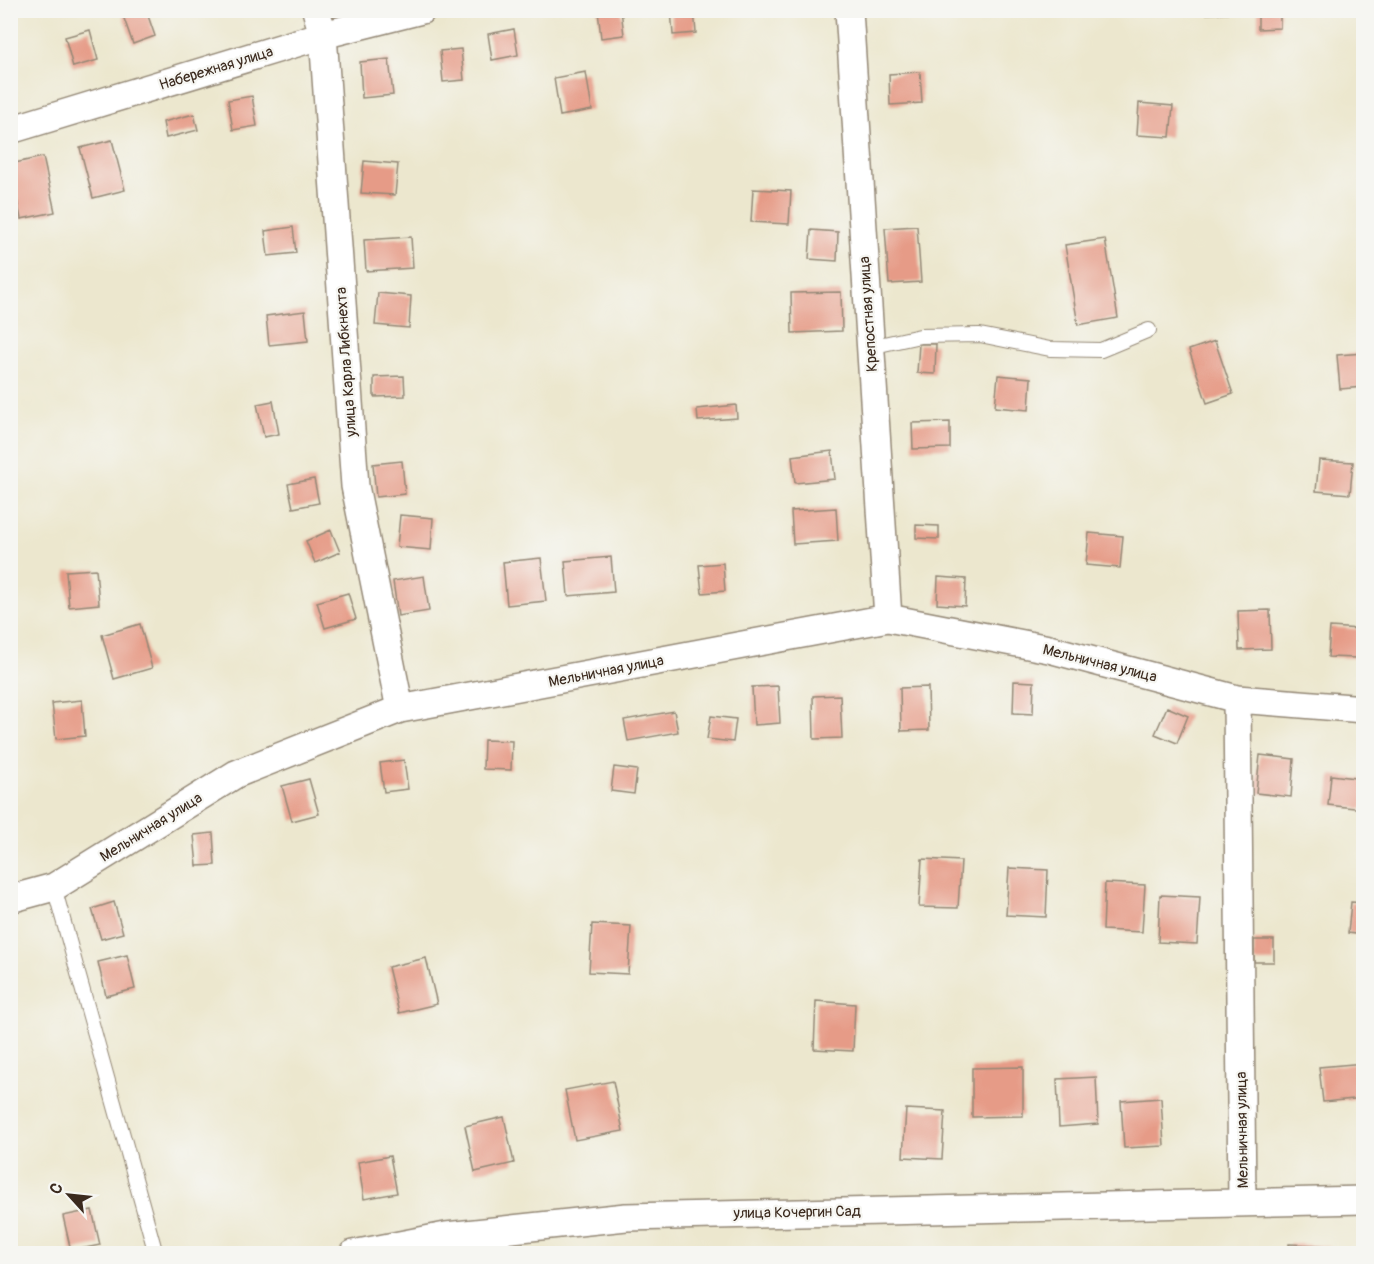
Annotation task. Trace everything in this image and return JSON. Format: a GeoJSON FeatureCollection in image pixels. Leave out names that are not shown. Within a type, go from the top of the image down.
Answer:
{"type":"FeatureCollection","features":[{"type":"Feature","properties":{"kind":"street","name":"Набережная улица"},"geometry":{"type":"LineString","coordinates":[[10,130],[320,23],[422,10]]}},
{"type":"Feature","properties":{"kind":"street","name":"Крепостная улица"},"geometry":{"type":"LineString","coordinates":[[849,10],[888,618]]}},
{"type":"Feature","properties":{"kind":"street","name":"улица Карла Либкнехта"},"geometry":{"type":"LineString","coordinates":[[320,23],[356,486],[400,709]]}},
{"type":"Feature","properties":{"kind":"street","name":"Мельничная улица"},"geometry":{"type":"LineString","coordinates":[[10,899],[54,887],[236,774],[400,709],[888,618],[1049,649],[1238,699],[1364,709]]}},
{"type":"Feature","properties":{"kind":"street","name":"Мельничная улица"},"geometry":{"type":"LineString","coordinates":[[1238,699],[1242,1202]]}},
{"type":"Feature","properties":{"kind":"street","name":"улица Кочергин Сад"},"geometry":{"type":"LineString","coordinates":[[353,1254],[446,1236],[626,1216],[1364,1200]]}},
{"type":"Feature","properties":{"kind":"lane"},"geometry":{"type":"LineString","coordinates":[[870,347],[920,336],[980,335],[1050,349],[1101,350],[1149,330]]}},
{"type":"Feature","properties":{"kind":"lane"},"geometry":{"type":"LineString","coordinates":[[54,887],[156,1254]]}},
{"type":"Feature","properties":{"kind":"building"},"geometry":{"type":"Polygon","coordinates":[[[121,10],[146,10],[155,36],[133,44],[121,10]]]}},
{"type":"Feature","properties":{"kind":"building"},"geometry":{"type":"Polygon","coordinates":[[[621,10],[624,35],[601,38],[598,11],[621,10]]]}},
{"type":"Feature","properties":{"kind":"building"},"geometry":{"type":"Polygon","coordinates":[[[671,10],[694,10],[696,33],[673,35],[671,10]]]}},
{"type":"Feature","properties":{"kind":"building"},"geometry":{"type":"Polygon","coordinates":[[[1206,10],[1227,10],[1227,13],[1206,14],[1206,10]]]}},
{"type":"Feature","properties":{"kind":"building"},"geometry":{"type":"Polygon","coordinates":[[[1258,10],[1280,10],[1280,28],[1258,29],[1258,10]]]}},
{"type":"Feature","properties":{"kind":"building"},"geometry":{"type":"Polygon","coordinates":[[[514,29],[518,55],[492,60],[488,34],[514,29]]]}},
{"type":"Feature","properties":{"kind":"building"},"geometry":{"type":"Polygon","coordinates":[[[90,30],[98,60],[73,67],[65,37],[90,30]]]}},
{"type":"Feature","properties":{"kind":"building"},"geometry":{"type":"Polygon","coordinates":[[[461,49],[464,80],[443,82],[440,51],[461,49]]]}},
{"type":"Feature","properties":{"kind":"building"},"geometry":{"type":"Polygon","coordinates":[[[389,59],[393,95],[362,98],[360,62],[389,59]]]}},
{"type":"Feature","properties":{"kind":"building"},"geometry":{"type":"Polygon","coordinates":[[[586,72],[592,110],[560,116],[554,78],[586,72]]]}},
{"type":"Feature","properties":{"kind":"building"},"geometry":{"type":"Polygon","coordinates":[[[920,72],[922,103],[890,105],[889,74],[920,72]]]}},
{"type":"Feature","properties":{"kind":"building"},"geometry":{"type":"Polygon","coordinates":[[[252,96],[257,126],[233,130],[228,100],[252,96]]]}},
{"type":"Feature","properties":{"kind":"building"},"geometry":{"type":"Polygon","coordinates":[[[1139,103],[1173,106],[1170,137],[1137,135],[1139,103]]]}},
{"type":"Feature","properties":{"kind":"building"},"geometry":{"type":"Polygon","coordinates":[[[194,114],[198,130],[166,138],[163,122],[194,114]]]}},
{"type":"Feature","properties":{"kind":"building"},"geometry":{"type":"Polygon","coordinates":[[[112,140],[125,190],[93,198],[80,148],[112,140]]]}},
{"type":"Feature","properties":{"kind":"building"},"geometry":{"type":"Polygon","coordinates":[[[43,157],[55,212],[21,219],[10,164],[43,157]]]}},
{"type":"Feature","properties":{"kind":"building"},"geometry":{"type":"Polygon","coordinates":[[[364,161],[398,164],[395,195],[361,193],[364,161]]]}},
{"type":"Feature","properties":{"kind":"building"},"geometry":{"type":"Polygon","coordinates":[[[753,189],[791,191],[789,224],[751,222],[753,189]]]}},
{"type":"Feature","properties":{"kind":"building"},"geometry":{"type":"Polygon","coordinates":[[[917,226],[921,282],[889,284],[885,228],[917,226]]]}},
{"type":"Feature","properties":{"kind":"building"},"geometry":{"type":"Polygon","coordinates":[[[293,227],[296,253],[268,256],[265,231],[293,227]]]}},
{"type":"Feature","properties":{"kind":"building"},"geometry":{"type":"Polygon","coordinates":[[[811,230],[838,232],[837,261],[809,259],[811,230]]]}},
{"type":"Feature","properties":{"kind":"building"},"geometry":{"type":"Polygon","coordinates":[[[411,237],[413,268],[366,271],[364,240],[411,237]]]}},
{"type":"Feature","properties":{"kind":"building"},"geometry":{"type":"Polygon","coordinates":[[[1105,239],[1118,318],[1078,325],[1065,245],[1105,239]]]}},
{"type":"Feature","properties":{"kind":"building"},"geometry":{"type":"Polygon","coordinates":[[[841,292],[842,331],[792,333],[791,293],[841,292]]]}},
{"type":"Feature","properties":{"kind":"building"},"geometry":{"type":"Polygon","coordinates":[[[378,293],[411,296],[409,328],[375,325],[378,293]]]}},
{"type":"Feature","properties":{"kind":"building"},"geometry":{"type":"Polygon","coordinates":[[[305,311],[308,341],[269,345],[266,316],[305,311]]]}},
{"type":"Feature","properties":{"kind":"building"},"geometry":{"type":"Polygon","coordinates":[[[1215,341],[1233,394],[1207,403],[1189,350],[1215,341]]]}},
{"type":"Feature","properties":{"kind":"building"},"geometry":{"type":"Polygon","coordinates":[[[919,344],[936,344],[935,374],[917,373],[919,344]]]}},
{"type":"Feature","properties":{"kind":"building"},"geometry":{"type":"Polygon","coordinates":[[[1364,353],[1364,387],[1340,389],[1337,355],[1364,353]]]}},
{"type":"Feature","properties":{"kind":"building"},"geometry":{"type":"Polygon","coordinates":[[[998,375],[1031,378],[1029,410],[995,407],[998,375]]]}},
{"type":"Feature","properties":{"kind":"building"},"geometry":{"type":"Polygon","coordinates":[[[404,376],[405,396],[374,397],[374,377],[404,376]]]}},
{"type":"Feature","properties":{"kind":"building"},"geometry":{"type":"Polygon","coordinates":[[[273,401],[279,434],[264,437],[257,404],[273,401]]]}},
{"type":"Feature","properties":{"kind":"building"},"geometry":{"type":"Polygon","coordinates":[[[736,405],[737,418],[698,421],[697,409],[736,405]]]}},
{"type":"Feature","properties":{"kind":"building"},"geometry":{"type":"Polygon","coordinates":[[[950,422],[950,448],[913,449],[912,423],[950,422]]]}},
{"type":"Feature","properties":{"kind":"building"},"geometry":{"type":"Polygon","coordinates":[[[832,451],[835,479],[795,483],[792,456],[832,451]]]}},
{"type":"Feature","properties":{"kind":"building"},"geometry":{"type":"Polygon","coordinates":[[[1319,460],[1353,462],[1350,494],[1316,491],[1319,460]]]}},
{"type":"Feature","properties":{"kind":"building"},"geometry":{"type":"Polygon","coordinates":[[[402,461],[405,494],[376,497],[373,464],[402,461]]]}},
{"type":"Feature","properties":{"kind":"building"},"geometry":{"type":"Polygon","coordinates":[[[314,479],[319,503],[293,508],[288,484],[314,479]]]}},
{"type":"Feature","properties":{"kind":"building"},"geometry":{"type":"Polygon","coordinates":[[[836,508],[838,541],[793,544],[791,511],[836,508]]]}},
{"type":"Feature","properties":{"kind":"building"},"geometry":{"type":"Polygon","coordinates":[[[400,515],[433,518],[431,550],[397,547],[400,515]]]}},
{"type":"Feature","properties":{"kind":"building"},"geometry":{"type":"Polygon","coordinates":[[[916,525],[939,526],[939,539],[916,538],[916,525]]]}},
{"type":"Feature","properties":{"kind":"building"},"geometry":{"type":"Polygon","coordinates":[[[331,530],[340,552],[315,563],[306,541],[331,530]]]}},
{"type":"Feature","properties":{"kind":"building"},"geometry":{"type":"Polygon","coordinates":[[[1089,533],[1123,536],[1120,568],[1086,565],[1089,533]]]}},
{"type":"Feature","properties":{"kind":"building"},"geometry":{"type":"Polygon","coordinates":[[[611,557],[614,592],[568,596],[565,561],[611,557]]]}},
{"type":"Feature","properties":{"kind":"building"},"geometry":{"type":"Polygon","coordinates":[[[541,558],[546,601],[507,605],[503,562],[541,558]]]}},
{"type":"Feature","properties":{"kind":"building"},"geometry":{"type":"Polygon","coordinates":[[[723,563],[725,591],[702,593],[699,565],[723,563]]]}},
{"type":"Feature","properties":{"kind":"building"},"geometry":{"type":"Polygon","coordinates":[[[96,569],[99,604],[69,607],[66,571],[96,569]]]}},
{"type":"Feature","properties":{"kind":"building"},"geometry":{"type":"Polygon","coordinates":[[[424,576],[429,611],[398,616],[393,581],[424,576]]]}},
{"type":"Feature","properties":{"kind":"building"},"geometry":{"type":"Polygon","coordinates":[[[938,577],[966,579],[965,606],[937,604],[938,577]]]}},
{"type":"Feature","properties":{"kind":"building"},"geometry":{"type":"Polygon","coordinates":[[[348,593],[356,619],[325,628],[317,602],[348,593]]]}},
{"type":"Feature","properties":{"kind":"building"},"geometry":{"type":"Polygon","coordinates":[[[1270,610],[1271,649],[1239,650],[1238,611],[1270,610]]]}},
{"type":"Feature","properties":{"kind":"building"},"geometry":{"type":"Polygon","coordinates":[[[140,624],[152,668],[114,679],[102,635],[140,624]]]}},
{"type":"Feature","properties":{"kind":"building"},"geometry":{"type":"Polygon","coordinates":[[[1330,627],[1359,629],[1357,658],[1328,657],[1330,627]]]}},
{"type":"Feature","properties":{"kind":"building"},"geometry":{"type":"Polygon","coordinates":[[[1014,681],[1034,682],[1033,714],[1013,713],[1014,681]]]}},
{"type":"Feature","properties":{"kind":"building"},"geometry":{"type":"Polygon","coordinates":[[[778,686],[780,723],[754,725],[752,687],[778,686]]]}},
{"type":"Feature","properties":{"kind":"building"},"geometry":{"type":"Polygon","coordinates":[[[928,687],[929,730],[901,731],[900,688],[928,687]]]}},
{"type":"Feature","properties":{"kind":"building"},"geometry":{"type":"Polygon","coordinates":[[[840,695],[842,738],[814,739],[813,696],[840,695]]]}},
{"type":"Feature","properties":{"kind":"building"},"geometry":{"type":"Polygon","coordinates":[[[82,700],[85,736],[56,739],[52,703],[82,700]]]}},
{"type":"Feature","properties":{"kind":"building"},"geometry":{"type":"Polygon","coordinates":[[[1167,707],[1188,716],[1177,743],[1155,734],[1167,707]]]}},
{"type":"Feature","properties":{"kind":"building"},"geometry":{"type":"Polygon","coordinates":[[[674,711],[678,732],[628,741],[624,720],[674,711]]]}},
{"type":"Feature","properties":{"kind":"building"},"geometry":{"type":"Polygon","coordinates":[[[711,716],[736,719],[733,742],[707,739],[711,716]]]}},
{"type":"Feature","properties":{"kind":"building"},"geometry":{"type":"Polygon","coordinates":[[[484,740],[512,741],[511,770],[483,769],[484,740]]]}},
{"type":"Feature","properties":{"kind":"building"},"geometry":{"type":"Polygon","coordinates":[[[1260,755],[1294,759],[1291,797],[1256,793],[1260,755]]]}},
{"type":"Feature","properties":{"kind":"building"},"geometry":{"type":"Polygon","coordinates":[[[404,760],[408,789],[384,792],[380,763],[404,760]]]}},
{"type":"Feature","properties":{"kind":"building"},"geometry":{"type":"Polygon","coordinates":[[[614,767],[637,770],[634,794],[611,791],[614,767]]]}},
{"type":"Feature","properties":{"kind":"building"},"geometry":{"type":"Polygon","coordinates":[[[1331,775],[1364,779],[1363,809],[1328,805],[1331,775]]]}},
{"type":"Feature","properties":{"kind":"building"},"geometry":{"type":"Polygon","coordinates":[[[309,779],[319,814],[292,821],[282,786],[309,779]]]}},
{"type":"Feature","properties":{"kind":"building"},"geometry":{"type":"Polygon","coordinates":[[[213,833],[215,865],[197,866],[194,835],[213,833]]]}},
{"type":"Feature","properties":{"kind":"building"},"geometry":{"type":"Polygon","coordinates":[[[922,859],[961,861],[958,908],[919,907],[922,859]]]}},
{"type":"Feature","properties":{"kind":"building"},"geometry":{"type":"Polygon","coordinates":[[[1009,868],[1048,870],[1046,917],[1006,915],[1009,868]]]}},
{"type":"Feature","properties":{"kind":"building"},"geometry":{"type":"Polygon","coordinates":[[[1105,883],[1145,885],[1142,932],[1103,930],[1105,883]]]}},
{"type":"Feature","properties":{"kind":"building"},"geometry":{"type":"Polygon","coordinates":[[[1160,895],[1200,897],[1197,944],[1158,942],[1160,895]]]}},
{"type":"Feature","properties":{"kind":"building"},"geometry":{"type":"Polygon","coordinates":[[[114,902],[123,933],[101,939],[92,909],[114,902]]]}},
{"type":"Feature","properties":{"kind":"building"},"geometry":{"type":"Polygon","coordinates":[[[1351,902],[1364,903],[1364,935],[1348,933],[1351,902]]]}},
{"type":"Feature","properties":{"kind":"building"},"geometry":{"type":"Polygon","coordinates":[[[592,924],[631,926],[628,974],[589,972],[592,924]]]}},
{"type":"Feature","properties":{"kind":"building"},"geometry":{"type":"Polygon","coordinates":[[[1254,940],[1274,940],[1274,962],[1254,962],[1254,940]]]}},
{"type":"Feature","properties":{"kind":"building"},"geometry":{"type":"Polygon","coordinates":[[[127,955],[135,989],[106,996],[98,962],[127,955]]]}},
{"type":"Feature","properties":{"kind":"building"},"geometry":{"type":"Polygon","coordinates":[[[426,958],[437,1004],[399,1013],[388,967],[426,958]]]}},
{"type":"Feature","properties":{"kind":"building"},"geometry":{"type":"Polygon","coordinates":[[[816,1001],[855,1004],[853,1051],[814,1049],[816,1001]]]}},
{"type":"Feature","properties":{"kind":"building"},"geometry":{"type":"Polygon","coordinates":[[[1364,1063],[1364,1098],[1323,1102],[1319,1067],[1364,1063]]]}},
{"type":"Feature","properties":{"kind":"building"},"geometry":{"type":"Polygon","coordinates":[[[1023,1067],[1023,1116],[972,1117],[972,1068],[1023,1067]]]}},
{"type":"Feature","properties":{"kind":"building"},"geometry":{"type":"Polygon","coordinates":[[[1096,1077],[1098,1124],[1059,1127],[1057,1079],[1096,1077]]]}},
{"type":"Feature","properties":{"kind":"building"},"geometry":{"type":"Polygon","coordinates":[[[613,1081],[623,1131],[575,1140],[565,1090],[613,1081]]]}},
{"type":"Feature","properties":{"kind":"building"},"geometry":{"type":"Polygon","coordinates":[[[1161,1098],[1164,1146],[1124,1148],[1121,1101],[1161,1098]]]}},
{"type":"Feature","properties":{"kind":"building"},"geometry":{"type":"Polygon","coordinates":[[[906,1109],[945,1111],[942,1159],[903,1157],[906,1109]]]}},
{"type":"Feature","properties":{"kind":"building"},"geometry":{"type":"Polygon","coordinates":[[[504,1117],[514,1163],[475,1172],[465,1126],[504,1117]]]}},
{"type":"Feature","properties":{"kind":"building"},"geometry":{"type":"Polygon","coordinates":[[[390,1156],[397,1193],[364,1199],[358,1162],[390,1156]]]}},
{"type":"Feature","properties":{"kind":"building"},"geometry":{"type":"Polygon","coordinates":[[[92,1210],[100,1245],[71,1251],[63,1216],[92,1210]]]}},
{"type":"Feature","properties":{"kind":"building"},"geometry":{"type":"Polygon","coordinates":[[[1289,1244],[1329,1246],[1328,1254],[1289,1254],[1289,1244]]]}}]}
